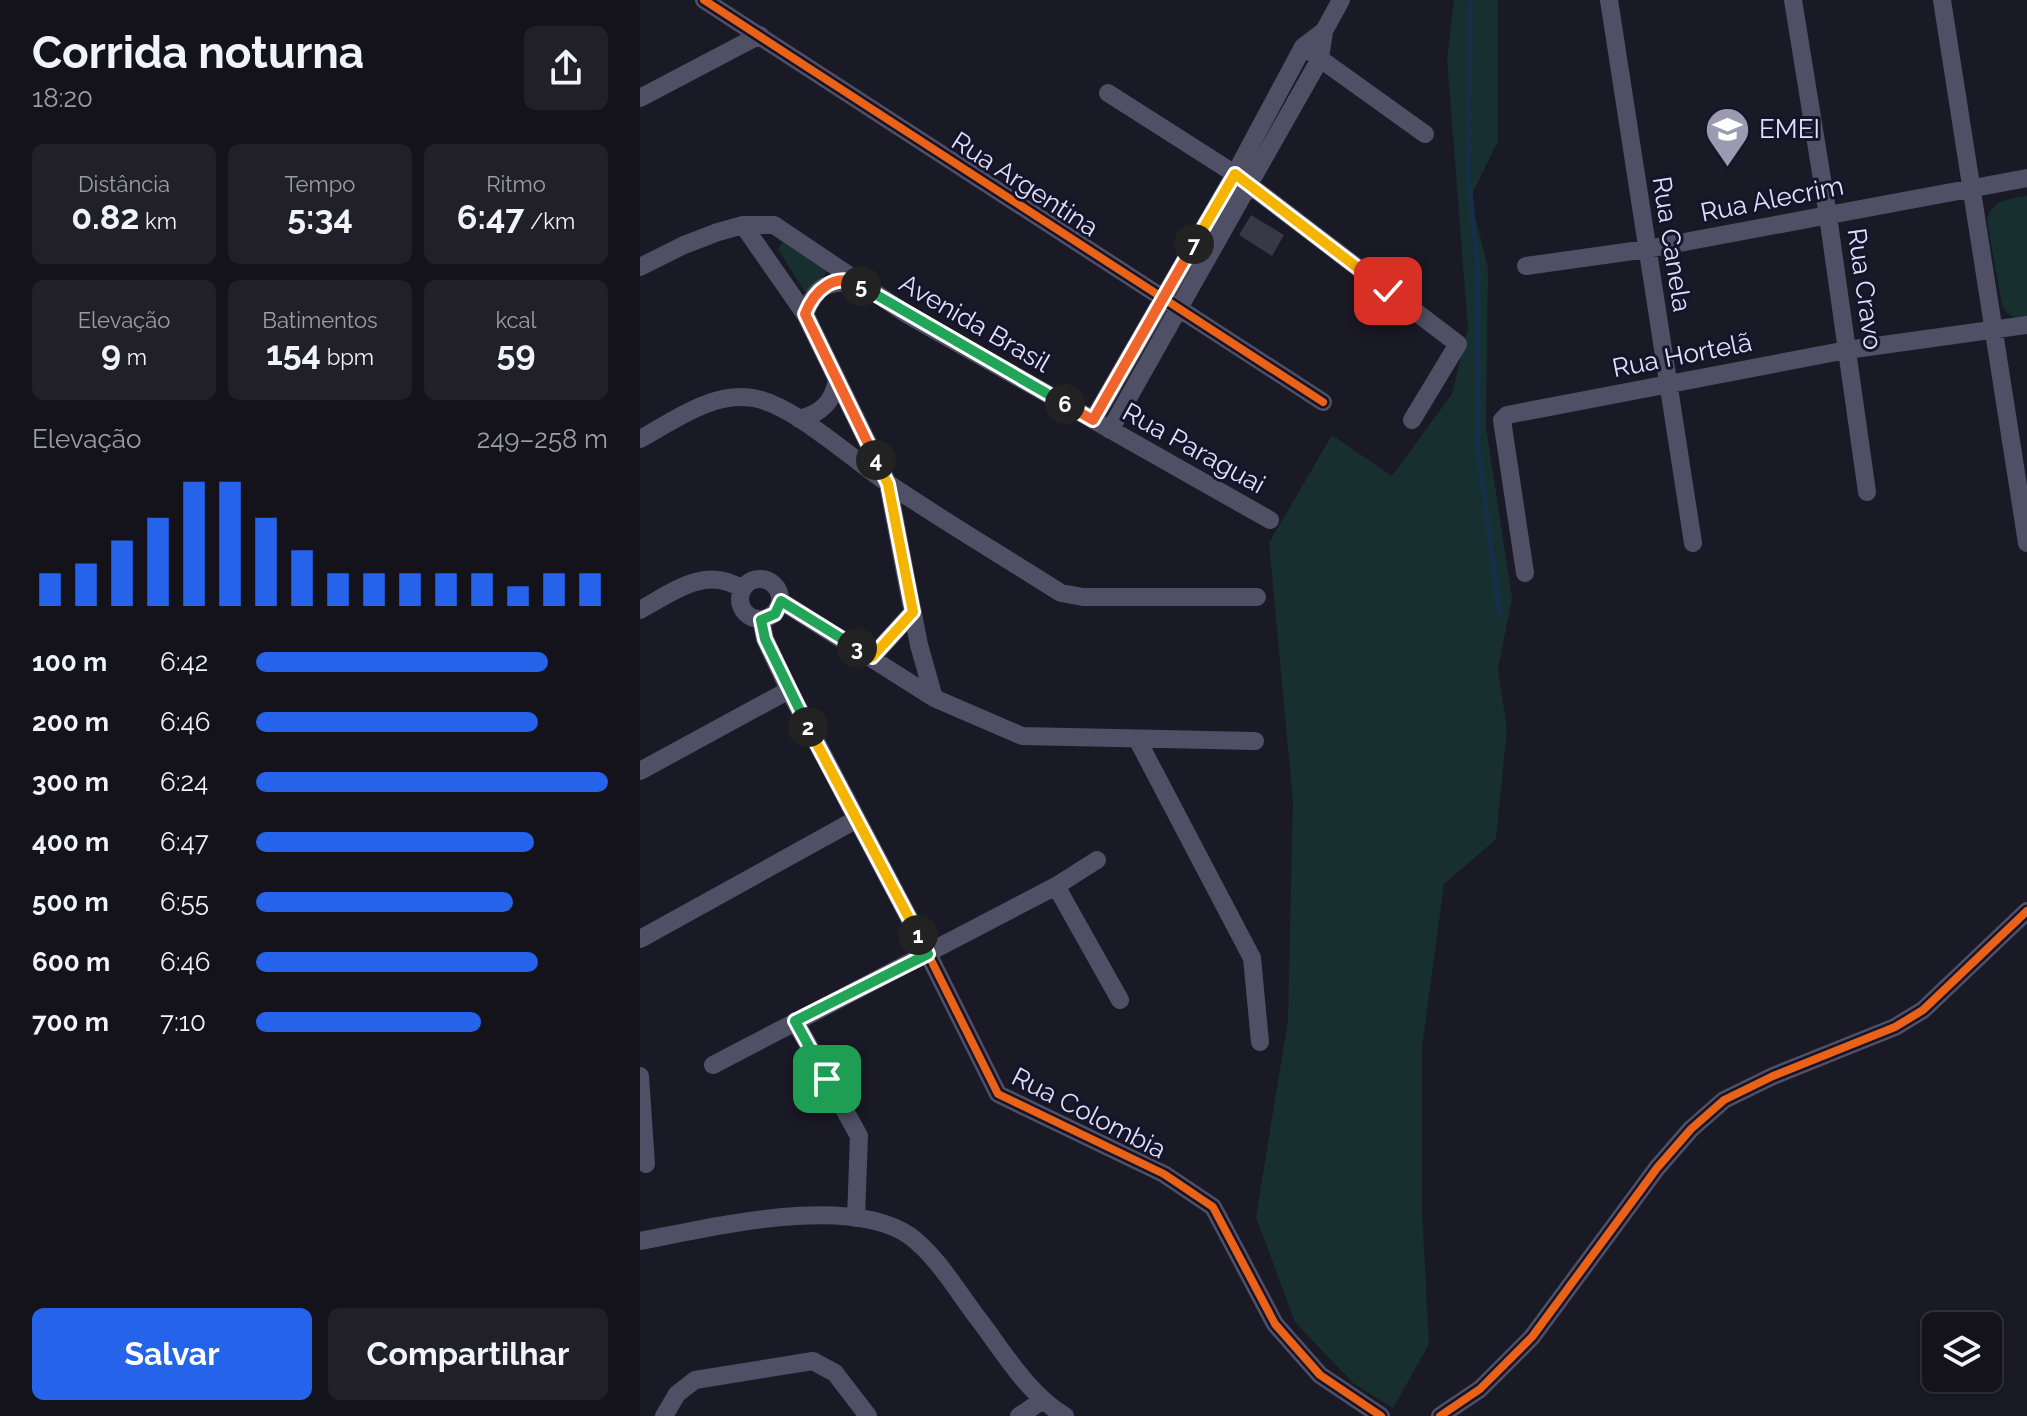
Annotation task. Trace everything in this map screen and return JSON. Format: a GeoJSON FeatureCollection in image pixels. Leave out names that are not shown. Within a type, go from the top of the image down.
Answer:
{"type":"FeatureCollection","features":[{"type":"Feature","properties":{"kind":"street","name":"Rua Argentina"},"geometry":{"type":"LineString","coordinates":[[704,0],[1323,402]]}},
{"type":"Feature","properties":{"kind":"street"},"geometry":{"type":"LineString","coordinates":[[1093,420],[1170,303],[1269,131],[1320,59],[1324,31],[1341,0]]}},
{"type":"Feature","properties":{"kind":"street","name":"Rua Canela"},"geometry":{"type":"LineString","coordinates":[[1609,0],[1693,543]]}},
{"type":"Feature","properties":{"kind":"street","name":"Rua Cravo"},"geometry":{"type":"LineString","coordinates":[[1793,0],[1828,216],[1867,492]]}},
{"type":"Feature","properties":{"kind":"street"},"geometry":{"type":"LineString","coordinates":[[1942,0],[2027,543]]}},
{"type":"Feature","properties":{"kind":"street"},"geometry":{"type":"LineString","coordinates":[[1269,131],[1303,47],[1324,31]]}},
{"type":"Feature","properties":{"kind":"street"},"geometry":{"type":"LineString","coordinates":[[640,98],[760,35]]}},
{"type":"Feature","properties":{"kind":"street"},"geometry":{"type":"LineString","coordinates":[[1303,47],[1425,134]]}},
{"type":"Feature","properties":{"kind":"street"},"geometry":{"type":"LineString","coordinates":[[1108,93],[1241,179],[1458,344],[1412,420]]}},
{"type":"Feature","properties":{"kind":"street","name":"Rua Alecrim"},"geometry":{"type":"LineString","coordinates":[[1526,266],[1647,249],[2027,178]]}},
{"type":"Feature","properties":{"kind":"street","name":"Avenida Brasil"},"geometry":{"type":"LineString","coordinates":[[743,225],[766,224],[782,229],[854,282],[1093,420]]}},
{"type":"Feature","properties":{"kind":"street"},"geometry":{"type":"LineString","coordinates":[[640,267],[684,245],[743,225],[805,314],[888,484],[913,612],[934,698]]}},
{"type":"Feature","properties":{"kind":"street"},"geometry":{"type":"LineString","coordinates":[[805,314],[819,289],[831,282],[854,282]]}},
{"type":"Feature","properties":{"kind":"street"},"geometry":{"type":"LineString","coordinates":[[1110,430],[1170,303]]}},
{"type":"Feature","properties":{"kind":"street","name":"Rua Hortelã"},"geometry":{"type":"LineString","coordinates":[[1525,573],[1502,420],[1507,415],[1847,350],[2027,325]]}},
{"type":"Feature","properties":{"kind":"street"},"geometry":{"type":"LineString","coordinates":[[799,419],[811,417],[829,402],[837,380]]}},
{"type":"Feature","properties":{"kind":"street"},"geometry":{"type":"LineString","coordinates":[[640,439],[700,407],[726,398],[752,397],[777,405],[888,484],[1061,593],[1083,597],[1257,597]]}},
{"type":"Feature","properties":{"kind":"street","name":"Rua Paraguai"},"geometry":{"type":"LineString","coordinates":[[1093,420],[1270,520]]}},
{"type":"Feature","properties":{"kind":"street"},"geometry":{"type":"LineString","coordinates":[[640,610],[695,581],[715,577],[730,581],[742,589]]}},
{"type":"Feature","properties":{"kind":"street"},"geometry":{"type":"LineString","coordinates":[[754,580],[768,580],[778,589],[781,601],[775,614],[761,620],[754,619],[743,610],[740,596],[742,589],[754,580]]}},
{"type":"Feature","properties":{"kind":"street"},"geometry":{"type":"LineString","coordinates":[[781,601],[934,698],[1022,736],[1255,741]]}},
{"type":"Feature","properties":{"kind":"street"},"geometry":{"type":"LineString","coordinates":[[872,657],[913,612]]}},
{"type":"Feature","properties":{"kind":"street","name":"Rua Colombia"},"geometry":{"type":"LineString","coordinates":[[761,620],[765,639],[789,690],[998,1094],[1164,1174],[1213,1207],[1275,1324],[1320,1375],[1381,1416]]}},
{"type":"Feature","properties":{"kind":"street"},"geometry":{"type":"LineString","coordinates":[[640,771],[789,690]]}},
{"type":"Feature","properties":{"kind":"street"},"geometry":{"type":"LineString","coordinates":[[1137,739],[1252,958],[1260,1042]]}},
{"type":"Feature","properties":{"kind":"street"},"geometry":{"type":"LineString","coordinates":[[640,939],[857,819]]}},
{"type":"Feature","properties":{"kind":"street"},"geometry":{"type":"LineString","coordinates":[[713,1065],[1056,886],[1097,860]]}},
{"type":"Feature","properties":{"kind":"street"},"geometry":{"type":"LineString","coordinates":[[1056,886],[1120,1000]]}},
{"type":"Feature","properties":{"kind":"street"},"geometry":{"type":"LineString","coordinates":[[1440,1416],[1480,1389],[1532,1337],[1657,1168],[1691,1129],[1724,1100],[1914,1016],[1955,982],[2027,911]]}},
{"type":"Feature","properties":{"kind":"street"},"geometry":{"type":"LineString","coordinates":[[795,1021],[859,1136],[856,1218]]}},
{"type":"Feature","properties":{"kind":"street"},"geometry":{"type":"LineString","coordinates":[[640,1076],[646,1164]]}},
{"type":"Feature","properties":{"kind":"street"},"geometry":{"type":"LineString","coordinates":[[640,1241],[781,1216],[856,1218],[894,1227],[911,1237],[926,1252],[1043,1400],[1065,1416]]}},
{"type":"Feature","properties":{"kind":"street"},"geometry":{"type":"LineString","coordinates":[[664,1416],[677,1394],[695,1380],[813,1361],[835,1373],[868,1416]]}},
{"type":"Feature","properties":{"kind":"street"},"geometry":{"type":"LineString","coordinates":[[1019,1416],[1043,1400]]}},
{"type":"Feature","properties":{"kind":"green space"},"geometry":{"type":"Polygon","coordinates":[[[1454,0],[1498,0],[1498,141],[1470,198],[1488,268],[1486,427],[1512,598],[1498,669],[1507,729],[1496,839],[1444,884],[1422,1047],[1422,1210],[1429,1344],[1393,1408],[1353,1383],[1295,1322],[1256,1217],[1288,1020],[1293,801],[1269,543],[1332,435],[1392,476],[1452,394],[1468,328],[1447,59],[1454,0]]]}},
{"type":"Feature","properties":{"kind":"green space"},"geometry":{"type":"Polygon","coordinates":[[[2027,196],[2027,317],[2019,318],[2009,314],[2002,304],[1987,221],[1996,205],[2027,196]]]}},
{"type":"Feature","properties":{"kind":"green space"},"geometry":{"type":"Polygon","coordinates":[[[784,241],[825,267],[826,274],[809,292],[804,291],[778,249],[784,241]]]}},
{"type":"Feature","properties":{"kind":"building"},"geometry":{"type":"Polygon","coordinates":[[[1251,215],[1284,235],[1272,256],[1239,235],[1251,215]]]}},
{"type":"Feature","properties":{"kind":"waterway"},"geometry":{"type":"LineString","coordinates":[[1470,0],[1469,179],[1478,275],[1478,448],[1500,615]]}},
{"type":"Feature","properties":{"kind":"cycle path"},"geometry":{"type":"LineString","coordinates":[[704,0],[1323,402]]}},
{"type":"Feature","properties":{"kind":"cycle path"},"geometry":{"type":"LineString","coordinates":[[761,620],[765,639],[789,690],[998,1094],[1164,1174],[1213,1207],[1275,1324],[1320,1375],[1381,1416]]}},
{"type":"Feature","properties":{"kind":"cycle path"},"geometry":{"type":"LineString","coordinates":[[1440,1416],[1480,1389],[1532,1337],[1657,1168],[1691,1129],[1724,1100],[1773,1076],[1895,1027],[1923,1010],[2027,911]]}},
{"type":"Feature","properties":{"kind":"place","name":"EMEI"},"geometry":{"type":"Point","coordinates":[1728,168]}},
{"type":"Feature","properties":{"kind":"route"},"geometry":{"type":"LineString","coordinates":[[827,1079],[795,1021],[928,954],[789,690],[765,639],[761,620],[775,614],[781,601],[872,657],[913,612],[888,484],[805,314],[810,301],[819,289],[831,282],[854,282],[1093,420],[1235,174],[1388,291]]}}]}
